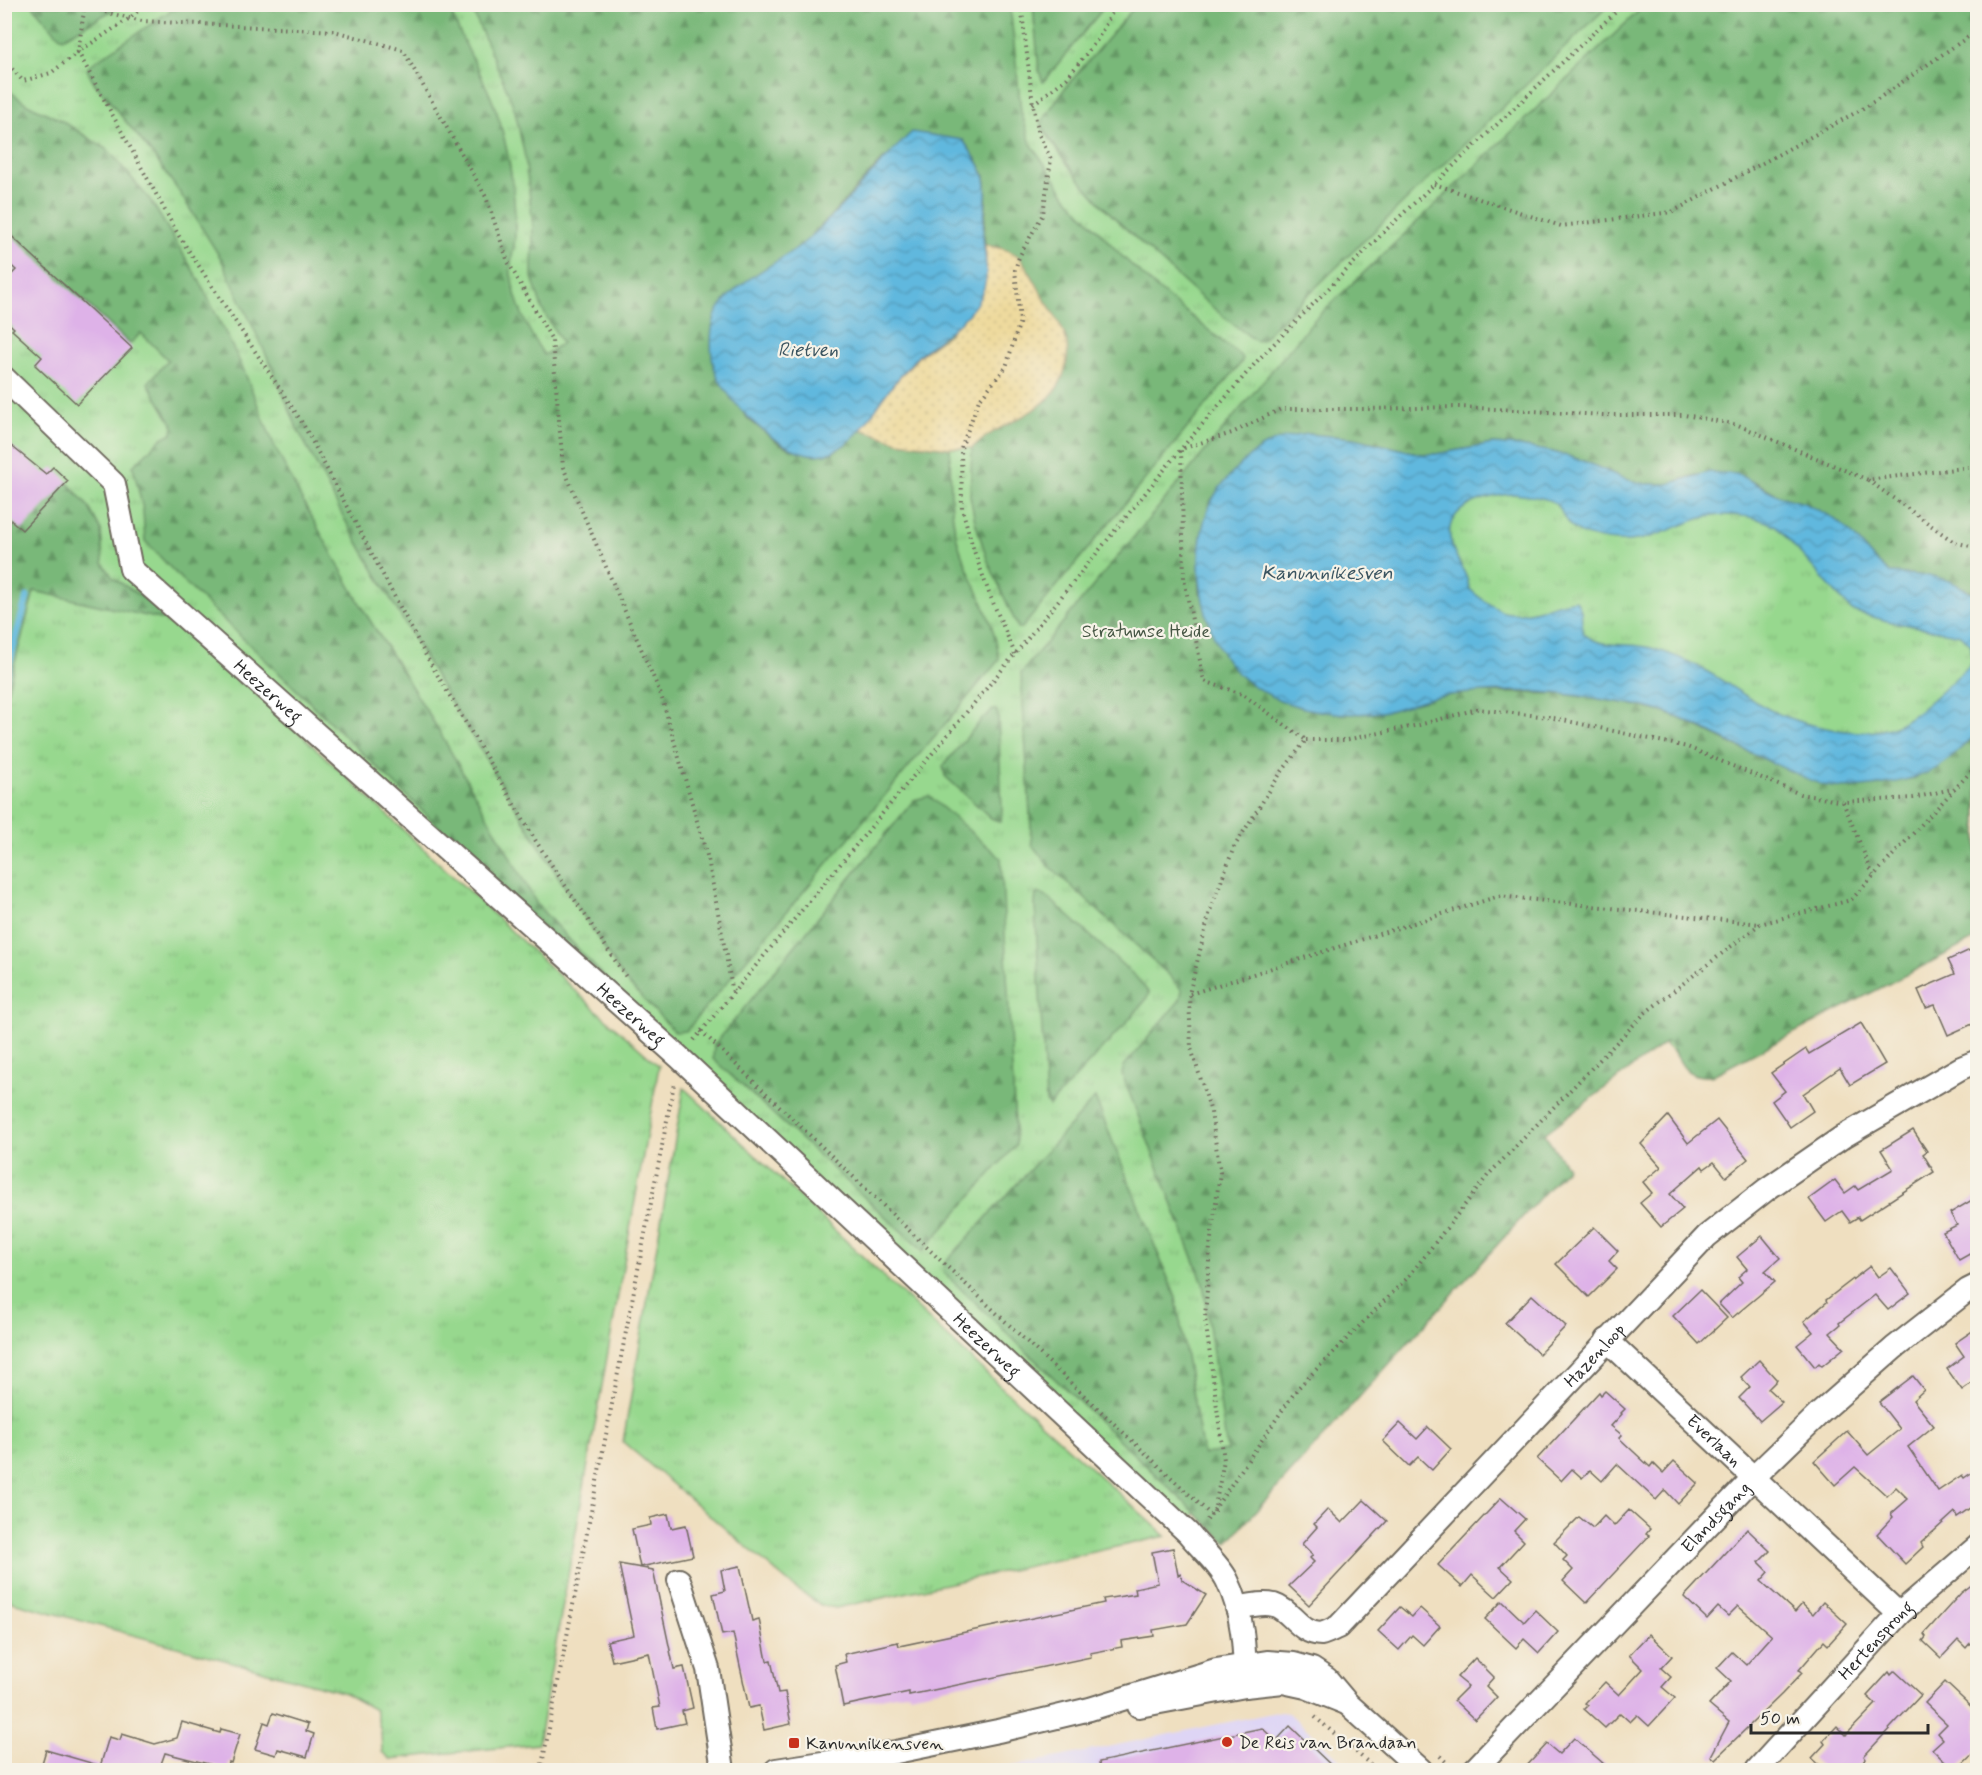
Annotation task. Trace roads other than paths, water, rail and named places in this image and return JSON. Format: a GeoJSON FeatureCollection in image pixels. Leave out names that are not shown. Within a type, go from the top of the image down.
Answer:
{"type":"FeatureCollection","features":[{"type":"Feature","properties":{"kind":"street","name":"Heezerweg"},"geometry":{"type":"LineString","coordinates":[[4,378],[114,483],[131,569],[679,1057],[1188,1533],[1227,1579],[1244,1639],[1245,1675]]}},
{"type":"Feature","properties":{"kind":"street","name":"Hazenloop"},"geometry":{"type":"LineString","coordinates":[[1237,1608],[1273,1605],[1281,1608],[1299,1625],[1321,1634],[1338,1627],[1707,1236],[1767,1189],[1844,1136],[1977,1061]]}},
{"type":"Feature","properties":{"kind":"street","name":"Elandsgang"},"geometry":{"type":"LineString","coordinates":[[1474,1770],[1753,1478],[1819,1414],[1894,1348],[1977,1285]]}},
{"type":"Feature","properties":{"kind":"street","name":"Everlaan"},"geometry":{"type":"LineString","coordinates":[[1607,1340],[1899,1614]]}},
{"type":"Feature","properties":{"kind":"street","name":"Hertensprong"},"geometry":{"type":"LineString","coordinates":[[1768,1767],[1899,1614],[1977,1546]]}},
{"type":"Feature","properties":{"kind":"street"},"geometry":{"type":"LineString","coordinates":[[679,1580],[708,1669],[723,1770]]}},
{"type":"Feature","properties":{"kind":"street"},"geometry":{"type":"LineString","coordinates":[[776,1770],[896,1752],[1090,1709],[1129,1708],[1245,1675],[1306,1687],[1348,1704],[1422,1770]]}},
{"type":"Feature","properties":{"kind":"water","name":"Rietven"},"geometry":{"type":"Polygon","coordinates":[[[912,132],[963,140],[982,171],[986,195],[983,235],[986,279],[983,292],[960,323],[913,361],[888,391],[860,431],[851,439],[832,452],[816,455],[799,451],[781,443],[763,430],[747,416],[722,384],[715,370],[712,356],[714,318],[735,290],[797,248],[822,226],[912,132]]]}},
{"type":"Feature","properties":{"kind":"water","name":"Kanunnikesven"},"geometry":{"type":"Polygon","coordinates":[[[1308,434],[1354,438],[1421,454],[1436,454],[1493,444],[1520,446],[1581,460],[1625,479],[1645,484],[1668,484],[1709,472],[1737,474],[1782,497],[1804,503],[1832,517],[1890,573],[1932,576],[1950,581],[1977,595],[1977,734],[1931,771],[1904,780],[1874,786],[1845,788],[1828,786],[1811,780],[1669,714],[1640,706],[1580,696],[1540,692],[1480,692],[1434,697],[1388,711],[1361,714],[1319,711],[1280,700],[1247,682],[1231,666],[1219,648],[1204,604],[1199,555],[1208,510],[1224,482],[1246,459],[1262,447],[1281,439],[1308,434]],[[1515,494],[1498,496],[1469,505],[1455,516],[1451,524],[1450,537],[1454,550],[1469,588],[1476,595],[1501,611],[1514,613],[1523,613],[1576,600],[1581,610],[1583,633],[1589,638],[1602,643],[1651,648],[1676,656],[1706,671],[1761,705],[1791,719],[1847,731],[1883,730],[1897,725],[1916,713],[1968,667],[1972,660],[1971,645],[1961,635],[1887,621],[1852,611],[1776,526],[1756,518],[1734,515],[1713,516],[1692,521],[1646,538],[1627,541],[1611,540],[1576,531],[1551,501],[1515,494]]]}},
{"type":"Feature","properties":{"kind":"waterway"},"geometry":{"type":"LineString","coordinates":[[4,682],[27,597]]}},
{"type":"Feature","properties":{"kind":"place","name":"De Reis van Brandaan"},"geometry":{"type":"Point","coordinates":[1227,1742]}},
{"type":"Feature","properties":{"kind":"place","name":"Kanunnikensven"},"geometry":{"type":"Point","coordinates":[794,1743]}},
{"type":"Feature","properties":{"kind":"park label","name":"Stratumse Heide"},"geometry":{"type":"Point","coordinates":[1146,631]}}]}
